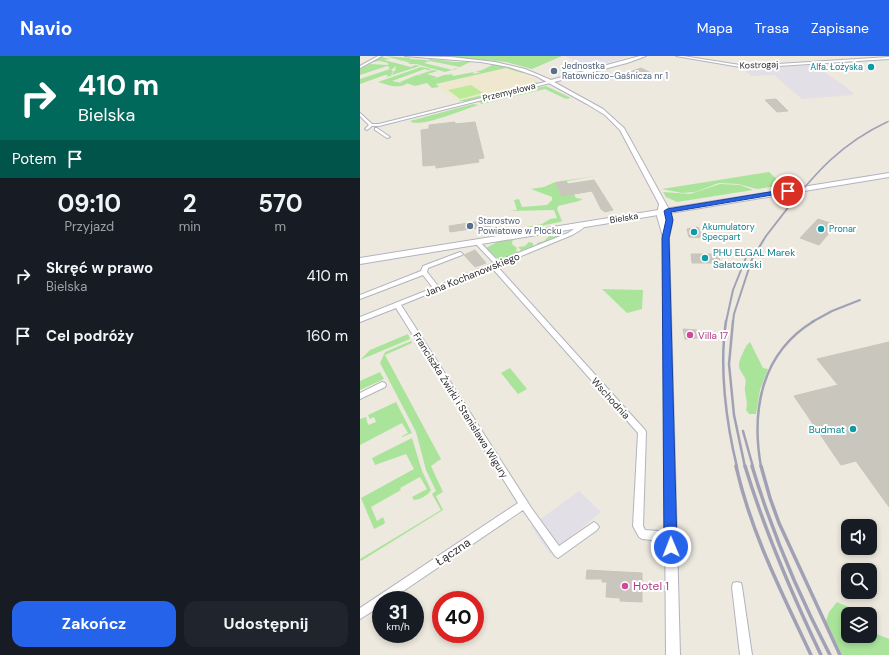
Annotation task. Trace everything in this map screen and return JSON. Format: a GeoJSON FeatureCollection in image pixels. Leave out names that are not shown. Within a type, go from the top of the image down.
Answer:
{"type":"FeatureCollection","features":[{"type":"Feature","properties":{"kind":"main road","name":"Bielska"},"geometry":{"type":"LineString","coordinates":[[360,261],[477,242],[569,230],[583,225],[663,209],[889,175]]}},
{"type":"Feature","properties":{"kind":"street"},"geometry":{"type":"LineString","coordinates":[[360,67],[380,56]]}},
{"type":"Feature","properties":{"kind":"street"},"geometry":{"type":"LineString","coordinates":[[407,56],[503,64],[527,71],[598,108],[616,122],[629,141],[663,209],[660,221],[666,238],[673,655]]}},
{"type":"Feature","properties":{"kind":"street","name":"Kostrogaj"},"geometry":{"type":"LineString","coordinates":[[678,56],[730,66],[746,67],[889,58]]}},
{"type":"Feature","properties":{"kind":"street","name":"Przemysłowa"},"geometry":{"type":"LineString","coordinates":[[378,127],[641,57]]}},
{"type":"Feature","properties":{"kind":"street"},"geometry":{"type":"LineString","coordinates":[[360,114],[371,125],[378,127],[388,137]]}},
{"type":"Feature","properties":{"kind":"street"},"geometry":{"type":"LineString","coordinates":[[360,130],[371,125]]}},
{"type":"Feature","properties":{"kind":"street"},"geometry":{"type":"LineString","coordinates":[[366,128],[378,127]]}},
{"type":"Feature","properties":{"kind":"street","name":"Jana Kochanowskiego"},"geometry":{"type":"LineString","coordinates":[[360,320],[495,264],[569,230]]}},
{"type":"Feature","properties":{"kind":"street"},"geometry":{"type":"LineString","coordinates":[[477,242],[495,264]]}},
{"type":"Feature","properties":{"kind":"street"},"geometry":{"type":"LineString","coordinates":[[360,297],[424,272],[425,267],[460,254]]}},
{"type":"Feature","properties":{"kind":"street","name":"Wschodnia"},"geometry":{"type":"LineString","coordinates":[[495,264],[642,432],[638,526],[642,534],[671,537]]}},
{"type":"Feature","properties":{"kind":"street"},"geometry":{"type":"LineString","coordinates":[[424,272],[438,288]]}},
{"type":"Feature","properties":{"kind":"street","name":"Franciszka Żwirki i Stanisława Wigury"},"geometry":{"type":"LineString","coordinates":[[398,305],[524,504],[558,553],[594,527]]}},
{"type":"Feature","properties":{"kind":"street"},"geometry":{"type":"LineString","coordinates":[[360,396],[382,385]]}},
{"type":"Feature","properties":{"kind":"street","name":"Łączna"},"geometry":{"type":"LineString","coordinates":[[394,591],[524,504]]}},
{"type":"Feature","properties":{"kind":"street"},"geometry":{"type":"LineString","coordinates":[[737,587],[746,655]]}},
{"type":"Feature","properties":{"kind":"street","name":"Łączna"},"geometry":{"type":"LineString","coordinates":[[360,614],[372,606]]}},
{"type":"Feature","properties":{"kind":"shaded area"},"geometry":{"type":"Polygon","coordinates":[[[565,56],[630,56],[590,68],[565,56]]]}},
{"type":"Feature","properties":{"kind":"shaded area"},"geometry":{"type":"Polygon","coordinates":[[[815,65],[854,93],[852,95],[802,99],[774,75],[751,76],[744,69],[815,65]]]}},
{"type":"Feature","properties":{"kind":"shaded area"},"geometry":{"type":"Polygon","coordinates":[[[506,68],[520,72],[536,80],[536,82],[458,101],[435,84],[506,68]]]}},
{"type":"Feature","properties":{"kind":"shaded area"},"geometry":{"type":"Polygon","coordinates":[[[579,491],[601,512],[550,554],[531,526],[579,491]]]}},
{"type":"Feature","properties":{"kind":"green space"},"geometry":{"type":"Polygon","coordinates":[[[385,56],[410,59],[470,62],[460,67],[430,61],[424,63],[452,70],[445,72],[416,64],[408,64],[410,63],[404,61],[406,60],[403,61],[385,56]]]}},
{"type":"Feature","properties":{"kind":"green space"},"geometry":{"type":"Polygon","coordinates":[[[443,56],[562,56],[532,69],[506,62],[443,56]]]}},
{"type":"Feature","properties":{"kind":"green space"},"geometry":{"type":"Polygon","coordinates":[[[381,57],[390,59],[384,60],[411,67],[415,65],[420,66],[392,75],[394,71],[397,70],[395,70],[396,66],[391,70],[393,71],[391,76],[386,77],[388,75],[385,75],[360,84],[360,79],[390,69],[388,68],[390,67],[387,66],[360,75],[360,69],[370,64],[388,65],[388,63],[380,61],[372,62],[381,57]]]}},
{"type":"Feature","properties":{"kind":"green space"},"geometry":{"type":"Polygon","coordinates":[[[494,64],[525,72],[522,73],[506,68],[436,84],[439,87],[432,88],[427,83],[415,86],[406,83],[407,84],[396,86],[378,82],[421,67],[432,69],[426,71],[428,70],[425,69],[392,81],[402,83],[400,82],[417,75],[424,77],[418,75],[433,70],[438,71],[427,74],[437,77],[430,80],[444,75],[454,74],[452,75],[453,76],[474,72],[473,74],[481,72],[475,72],[494,64]]]}},
{"type":"Feature","properties":{"kind":"green space"},"geometry":{"type":"Polygon","coordinates":[[[536,82],[538,83],[466,101],[458,101],[536,82]]]}},
{"type":"Feature","properties":{"kind":"green space"},"geometry":{"type":"Polygon","coordinates":[[[471,85],[483,93],[460,99],[448,90],[471,85]]]}},
{"type":"Feature","properties":{"kind":"green space"},"geometry":{"type":"Polygon","coordinates":[[[542,85],[526,90],[546,86],[571,98],[566,99],[545,89],[482,104],[479,102],[481,100],[542,85]]]}},
{"type":"Feature","properties":{"kind":"green space"},"geometry":{"type":"Polygon","coordinates":[[[473,104],[479,105],[433,120],[415,123],[410,121],[473,104]]]}},
{"type":"Feature","properties":{"kind":"green space"},"geometry":{"type":"Polygon","coordinates":[[[769,172],[783,185],[757,189],[738,184],[719,183],[695,192],[682,193],[662,189],[769,172]]]}},
{"type":"Feature","properties":{"kind":"green space"},"geometry":{"type":"Polygon","coordinates":[[[596,176],[556,183],[562,196],[574,194],[576,198],[583,199],[558,206],[557,209],[562,221],[560,222],[521,230],[521,228],[542,224],[550,219],[557,218],[554,210],[509,211],[517,210],[514,200],[519,199],[522,207],[547,205],[552,200],[552,197],[531,189],[544,187],[555,182],[596,176]]]}},
{"type":"Feature","properties":{"kind":"green space"},"geometry":{"type":"Polygon","coordinates":[[[720,184],[740,185],[753,190],[677,202],[666,197],[663,192],[690,194],[720,184]]]}},
{"type":"Feature","properties":{"kind":"green space"},"geometry":{"type":"Polygon","coordinates":[[[554,234],[561,235],[537,245],[537,243],[544,241],[550,235],[554,237],[554,234]]]}},
{"type":"Feature","properties":{"kind":"green space"},"geometry":{"type":"Polygon","coordinates":[[[513,239],[512,244],[517,248],[516,251],[519,252],[521,250],[518,247],[525,246],[529,242],[533,243],[533,246],[537,245],[503,259],[497,258],[486,248],[497,242],[513,239]]]}},
{"type":"Feature","properties":{"kind":"green space"},"geometry":{"type":"Polygon","coordinates":[[[602,289],[643,290],[642,309],[627,313],[602,289]]]}},
{"type":"Feature","properties":{"kind":"green space"},"geometry":{"type":"Polygon","coordinates":[[[408,334],[410,339],[360,360],[370,350],[408,334]]]}},
{"type":"Feature","properties":{"kind":"green space"},"geometry":{"type":"Polygon","coordinates":[[[411,341],[412,343],[385,355],[441,459],[431,466],[443,492],[436,496],[443,510],[361,561],[360,559],[441,510],[432,494],[436,491],[426,470],[416,432],[380,363],[385,352],[411,341]]]}},
{"type":"Feature","properties":{"kind":"green space"},"geometry":{"type":"Polygon","coordinates":[[[750,342],[763,368],[768,369],[760,390],[756,414],[749,414],[746,410],[746,380],[739,366],[743,353],[750,342]]]}},
{"type":"Feature","properties":{"kind":"green space"},"geometry":{"type":"Polygon","coordinates":[[[510,368],[527,389],[518,394],[501,373],[510,368]]]}},
{"type":"Feature","properties":{"kind":"green space"},"geometry":{"type":"Polygon","coordinates":[[[380,372],[384,379],[360,390],[360,381],[380,372]]]}},
{"type":"Feature","properties":{"kind":"green space"},"geometry":{"type":"Polygon","coordinates":[[[396,402],[412,433],[402,437],[408,433],[402,423],[360,445],[360,419],[366,417],[368,425],[376,422],[374,417],[370,419],[368,415],[396,402]]]}},
{"type":"Feature","properties":{"kind":"green space"},"geometry":{"type":"Polygon","coordinates":[[[412,438],[422,471],[431,490],[424,497],[414,500],[412,497],[427,489],[420,477],[371,507],[377,521],[383,517],[385,522],[374,529],[361,498],[414,469],[406,454],[375,465],[372,458],[412,438]]]}},
{"type":"Feature","properties":{"kind":"green space"},"geometry":{"type":"Polygon","coordinates":[[[837,602],[849,607],[841,607],[841,643],[877,643],[877,634],[889,639],[889,655],[842,655],[826,621],[829,612],[837,602]]]}},
{"type":"Feature","properties":{"kind":"building"},"geometry":{"type":"Polygon","coordinates":[[[641,68],[653,74],[630,80],[619,76],[641,68]]]}},
{"type":"Feature","properties":{"kind":"building"},"geometry":{"type":"Polygon","coordinates":[[[776,99],[788,111],[777,112],[765,100],[776,99]]]}},
{"type":"Feature","properties":{"kind":"building"},"geometry":{"type":"Polygon","coordinates":[[[455,122],[455,124],[475,122],[484,158],[478,159],[479,162],[436,168],[436,165],[423,166],[421,130],[429,129],[429,125],[455,122]]]}},
{"type":"Feature","properties":{"kind":"building"},"geometry":{"type":"Polygon","coordinates":[[[594,180],[613,210],[605,212],[601,209],[592,191],[562,196],[556,183],[566,181],[568,184],[594,180]]]}},
{"type":"Feature","properties":{"kind":"building","name":"Pronar"},"geometry":{"type":"Polygon","coordinates":[[[818,219],[836,225],[819,245],[800,238],[818,219]]]}},
{"type":"Feature","properties":{"kind":"building","name":"Starostwo Powiatowe w Płocku"},"geometry":{"type":"Polygon","coordinates":[[[489,220],[491,226],[450,232],[449,226],[489,220]]]}},
{"type":"Feature","properties":{"kind":"building","name":"Akumulatory Specpart"},"geometry":{"type":"Polygon","coordinates":[[[698,227],[706,238],[689,237],[687,229],[698,227]]]}},
{"type":"Feature","properties":{"kind":"building"},"geometry":{"type":"Polygon","coordinates":[[[475,250],[486,263],[475,267],[464,255],[475,250]]]}},
{"type":"Feature","properties":{"kind":"building","name":"PHU ELGAL Marek Sałatowski"},"geometry":{"type":"Polygon","coordinates":[[[691,254],[719,254],[720,263],[692,263],[691,254]]]}},
{"type":"Feature","properties":{"kind":"building","name":"Villa 17"},"geometry":{"type":"Polygon","coordinates":[[[683,329],[697,330],[697,338],[685,339],[683,329]]]}},
{"type":"Feature","properties":{"kind":"building","name":"Budmat"},"geometry":{"type":"Polygon","coordinates":[[[889,342],[889,507],[856,461],[841,465],[794,396],[838,385],[817,359],[889,342]]]}},
{"type":"Feature","properties":{"kind":"building","name":"Hotel 1"},"geometry":{"type":"Polygon","coordinates":[[[587,570],[642,573],[642,583],[646,588],[642,591],[642,602],[620,601],[620,598],[606,597],[607,582],[602,582],[602,579],[586,579],[587,570]]]}},
{"type":"Feature","properties":{"kind":"railway"},"geometry":{"type":"LineString","coordinates":[[786,210],[819,171],[843,149],[856,139],[889,121]]}},
{"type":"Feature","properties":{"kind":"railway"},"geometry":{"type":"LineString","coordinates":[[733,322],[734,314],[752,259],[766,236],[787,209]]}},
{"type":"Feature","properties":{"kind":"railway"},"geometry":{"type":"LineString","coordinates":[[726,322],[733,290],[747,255]]}},
{"type":"Feature","properties":{"kind":"railway"},"geometry":{"type":"LineString","coordinates":[[812,322],[832,311],[860,300]]}},
{"type":"Feature","properties":{"kind":"railway"},"geometry":{"type":"LineString","coordinates":[[726,321],[723,357],[725,394],[730,432],[737,467]]}},
{"type":"Feature","properties":{"kind":"railway"},"geometry":{"type":"LineString","coordinates":[[733,321],[729,364],[734,415],[745,467]]}},
{"type":"Feature","properties":{"kind":"railway"},"geometry":{"type":"LineString","coordinates":[[761,467],[758,446],[758,425],[759,404],[764,385],[771,366],[782,349],[796,334],[814,321]]}},
{"type":"Feature","properties":{"kind":"railway"},"geometry":{"type":"LineString","coordinates":[[743,431],[753,467]]}},
{"type":"Feature","properties":{"kind":"railway"},"geometry":{"type":"LineString","coordinates":[[736,466],[742,491],[768,562],[811,655]]}},
{"type":"Feature","properties":{"kind":"railway"},"geometry":{"type":"LineString","coordinates":[[745,466],[761,515],[779,562],[821,655]]}},
{"type":"Feature","properties":{"kind":"railway"},"geometry":{"type":"LineString","coordinates":[[752,466],[768,515],[786,562],[830,655]]}},
{"type":"Feature","properties":{"kind":"railway"},"geometry":{"type":"LineString","coordinates":[[761,466],[779,523],[840,655]]}},
{"type":"Feature","properties":{"kind":"place","name":"Alfa. Łożyska"},"geometry":{"type":"Point","coordinates":[871,67]}},
{"type":"Feature","properties":{"kind":"place","name":"Jednostka Ratowniczo-Gaśnicza nr 1"},"geometry":{"type":"Point","coordinates":[554,71]}},
{"type":"Feature","properties":{"kind":"place","name":"Starostwo Powiatowe w Płocku"},"geometry":{"type":"Point","coordinates":[470,226]}},
{"type":"Feature","properties":{"kind":"place","name":"Pronar"},"geometry":{"type":"Point","coordinates":[821,229]}},
{"type":"Feature","properties":{"kind":"place","name":"Akumulatory Specpart"},"geometry":{"type":"Point","coordinates":[694,232]}},
{"type":"Feature","properties":{"kind":"place","name":"PHU ELGAL Marek Sałatowski"},"geometry":{"type":"Point","coordinates":[705,258]}},
{"type":"Feature","properties":{"kind":"place","name":"Villa 17"},"geometry":{"type":"Point","coordinates":[690,335]}},
{"type":"Feature","properties":{"kind":"place","name":"Budmat"},"geometry":{"type":"Point","coordinates":[853,429]}},
{"type":"Feature","properties":{"kind":"place","name":"Hotel 1"},"geometry":{"type":"Point","coordinates":[625,586]}},
{"type":"Feature","properties":{"kind":"route"},"geometry":{"type":"LineString","coordinates":[[671,547],[666,238],[670,220],[667,211],[788,191]]}}]}
